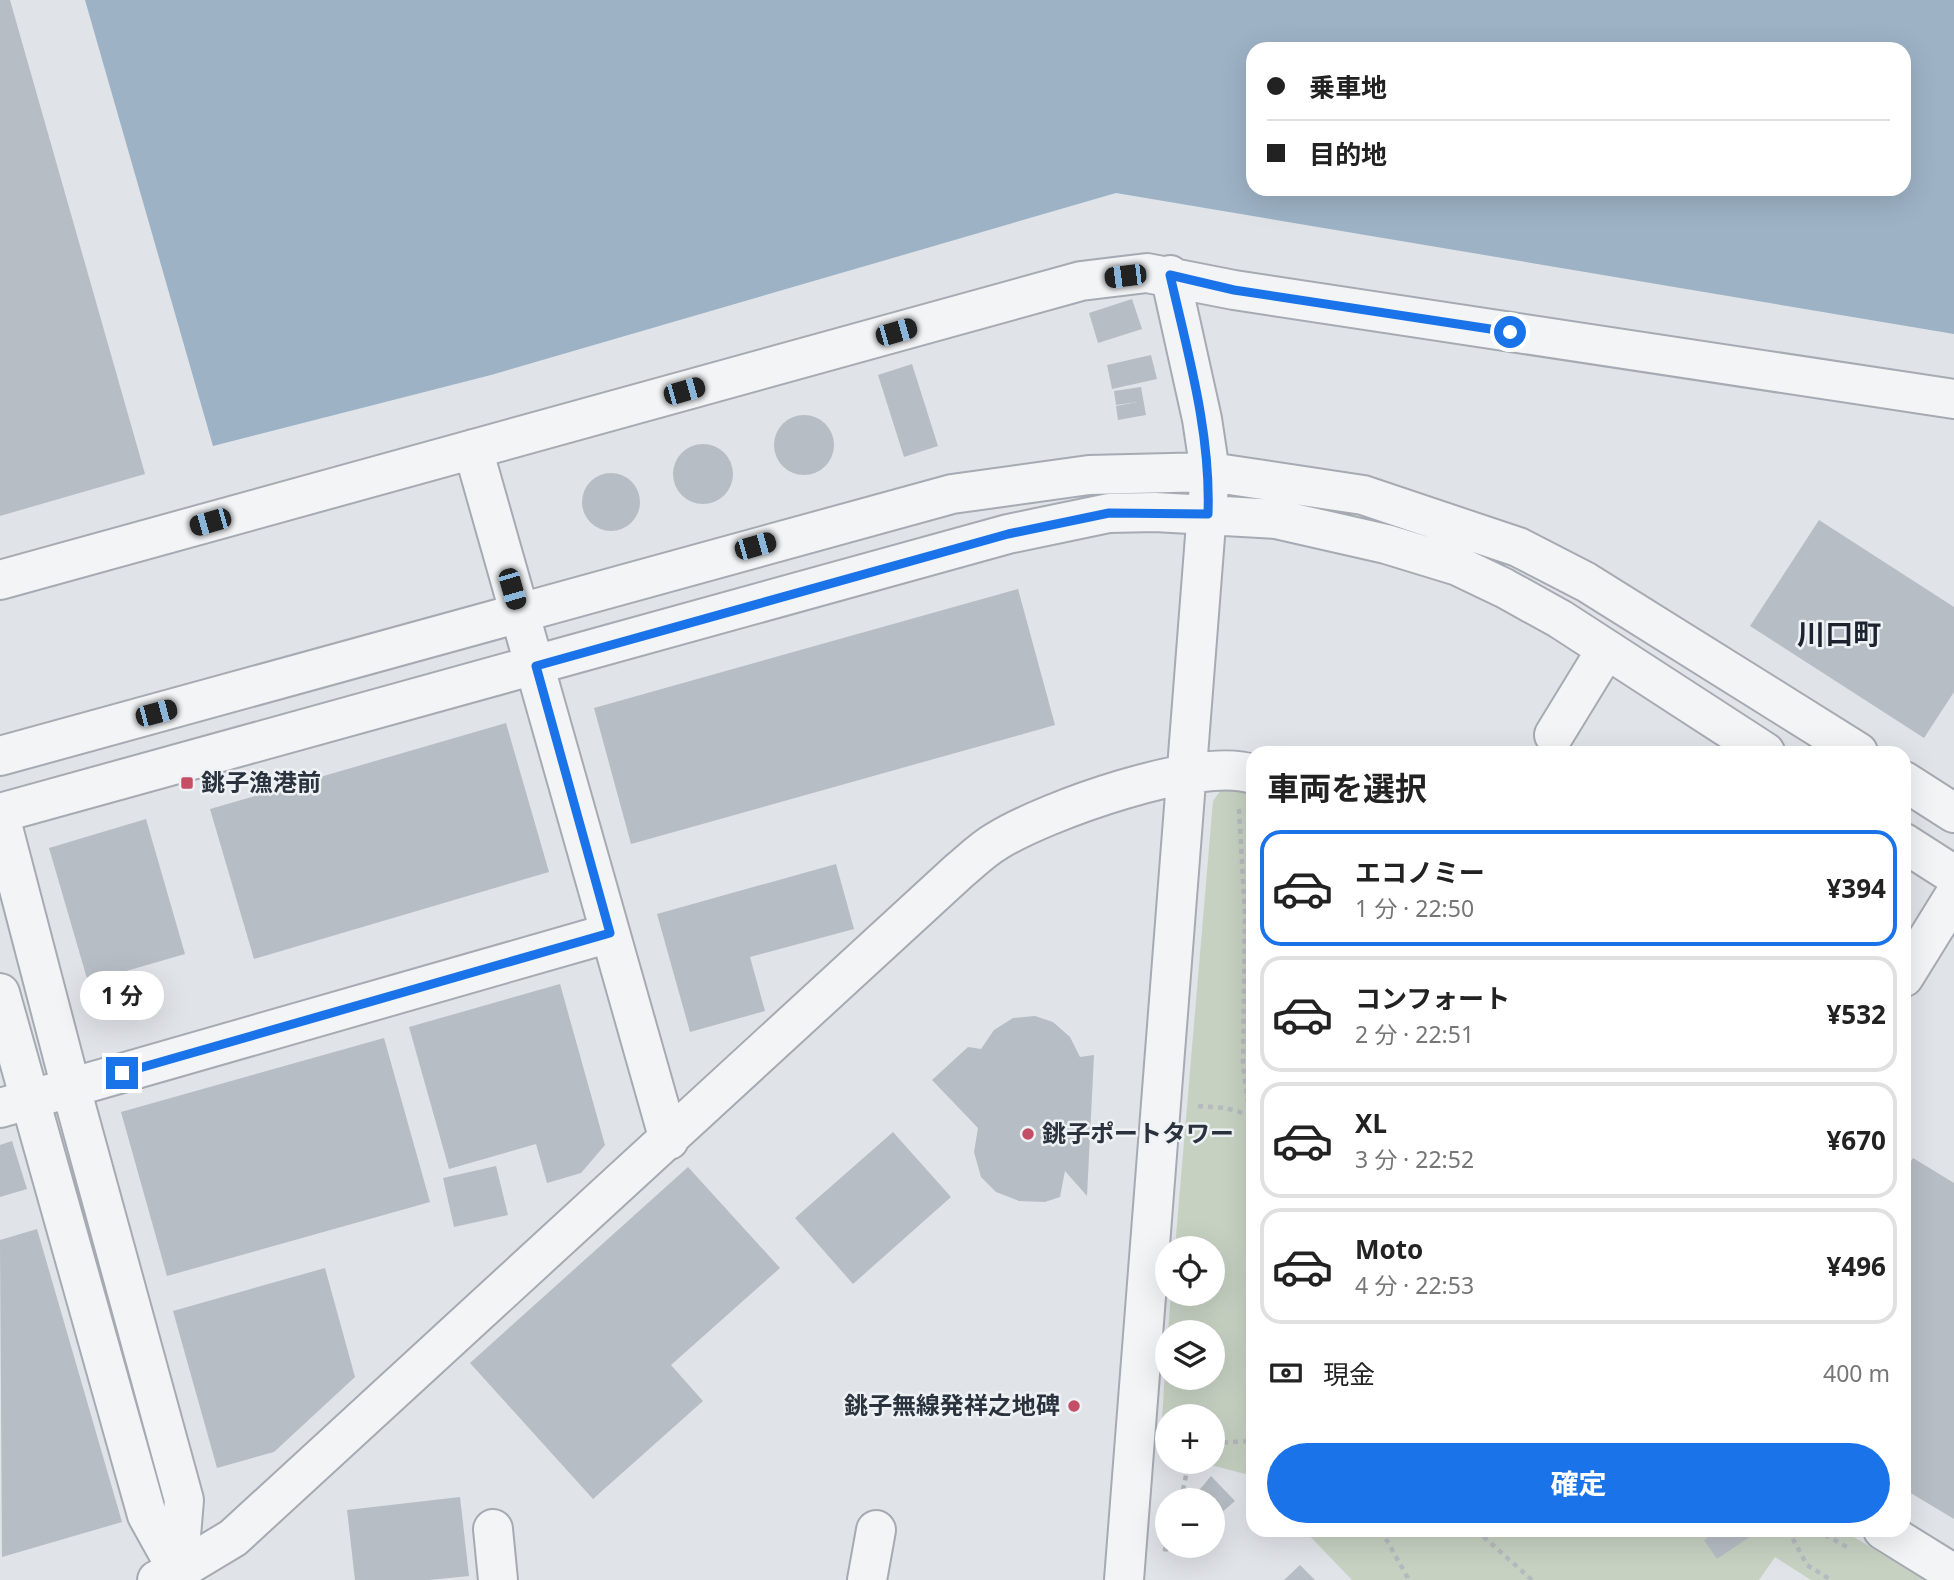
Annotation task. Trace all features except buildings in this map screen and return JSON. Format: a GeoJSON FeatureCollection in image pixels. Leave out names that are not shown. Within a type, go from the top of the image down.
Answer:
{"type":"FeatureCollection","features":[{"type":"Feature","properties":{"kind":"street"},"geometry":{"type":"LineString","coordinates":[[0,580],[1081,281],[1147,273],[1170,275],[1234,290],[1954,399]]}},
{"type":"Feature","properties":{"kind":"street"},"geometry":{"type":"LineString","coordinates":[[1124,1580],[1210,472],[1202,419],[1170,275]]}},
{"type":"Feature","properties":{"kind":"street"},"geometry":{"type":"LineString","coordinates":[[473,449],[669,1140]]}},
{"type":"Feature","properties":{"kind":"street"},"geometry":{"type":"LineString","coordinates":[[0,756],[952,494],[1089,475],[1210,472],[1363,495],[1518,547],[1631,608],[1849,746]]}},
{"type":"Feature","properties":{"kind":"street"},"geometry":{"type":"LineString","coordinates":[[168,1576],[184,1500],[71,1088],[0,815],[1042,526],[1109,513],[1208,514],[1276,519],[1386,544],[1458,566],[1504,588],[1756,746]]}},
{"type":"Feature","properties":{"kind":"street"},"geometry":{"type":"LineString","coordinates":[[1554,735],[1606,650]]}},
{"type":"Feature","properties":{"kind":"street"},"geometry":{"type":"LineString","coordinates":[[168,1576],[233,1538],[669,1140],[958,871],[996,841],[1063,809],[1185,775],[1230,770],[1246,773]]}},
{"type":"Feature","properties":{"kind":"street"},"geometry":{"type":"LineString","coordinates":[[1911,786],[1954,813]]}},
{"type":"Feature","properties":{"kind":"street"},"geometry":{"type":"LineString","coordinates":[[1911,847],[1954,875]]}},
{"type":"Feature","properties":{"kind":"street"},"geometry":{"type":"LineString","coordinates":[[1911,966],[1954,896]]}},
{"type":"Feature","properties":{"kind":"street"},"geometry":{"type":"LineString","coordinates":[[14,1104],[610,933]]}},
{"type":"Feature","properties":{"kind":"street"},"geometry":{"type":"LineString","coordinates":[[0,993],[14,1104],[168,1576]]}},
{"type":"Feature","properties":{"kind":"street"},"geometry":{"type":"LineString","coordinates":[[493,1529],[498,1580]]}},
{"type":"Feature","properties":{"kind":"street"},"geometry":{"type":"LineString","coordinates":[[867,1580],[876,1530]]}},
{"type":"Feature","properties":{"kind":"street"},"geometry":{"type":"LineString","coordinates":[[1894,1537],[1954,1574]]}},
{"type":"Feature","properties":{"kind":"path"},"geometry":{"type":"LineString","coordinates":[[1233,810],[1241,809],[1245,915],[1242,1066],[1246,1088]]}},
{"type":"Feature","properties":{"kind":"path"},"geometry":{"type":"LineString","coordinates":[[1197,1106],[1246,1114]]}},
{"type":"Feature","properties":{"kind":"path"},"geometry":{"type":"LineString","coordinates":[[1225,1442],[1246,1441]]}},
{"type":"Feature","properties":{"kind":"path"},"geometry":{"type":"LineString","coordinates":[[1385,1537],[1409,1580]]}},
{"type":"Feature","properties":{"kind":"path"},"geometry":{"type":"LineString","coordinates":[[1484,1537],[1532,1580]]}},
{"type":"Feature","properties":{"kind":"path"},"geometry":{"type":"LineString","coordinates":[[1792,1537],[1807,1565],[1830,1580]]}},
{"type":"Feature","properties":{"kind":"path"},"geometry":{"type":"LineString","coordinates":[[1829,1537],[1849,1548]]}},
{"type":"Feature","properties":{"kind":"green space"},"geometry":{"type":"Polygon","coordinates":[[[1234,789],[1246,793],[1246,1474],[1225,1469],[1225,1404],[1163,1404],[1164,1390],[1225,1390],[1225,1320],[1169,1320],[1170,1306],[1225,1306],[1225,1236],[1176,1236],[1213,801],[1220,791],[1234,789]]]}},
{"type":"Feature","properties":{"kind":"green space"},"geometry":{"type":"Polygon","coordinates":[[[1311,1537],[1854,1537],[1926,1580],[1811,1580],[1775,1557],[1759,1580],[1352,1580],[1311,1537]]]}},
{"type":"Feature","properties":{"kind":"water"},"geometry":{"type":"Polygon","coordinates":[[[85,0],[1954,0],[1954,334],[1116,193],[491,375],[213,446],[85,0]]]}},
{"type":"Feature","properties":{"kind":"place","name":"銚子漁港前"},"geometry":{"type":"Point","coordinates":[187,783]}},
{"type":"Feature","properties":{"kind":"place","name":"銚子ポートタワー"},"geometry":{"type":"Point","coordinates":[1028,1134]}},
{"type":"Feature","properties":{"kind":"place","name":"銚子無線発祥之地碑"},"geometry":{"type":"Point","coordinates":[1074,1406]}},
{"type":"Feature","properties":{"kind":"district","name":"川口町"},"geometry":{"type":"Point","coordinates":[1839,634]}},
{"type":"Feature","properties":{"kind":"route"},"geometry":{"type":"LineString","coordinates":[[122,1073],[610,933],[536,666],[1008,534],[1109,513],[1208,514],[1210,472],[1202,419],[1170,275],[1234,290],[1510,332]]}}]}
